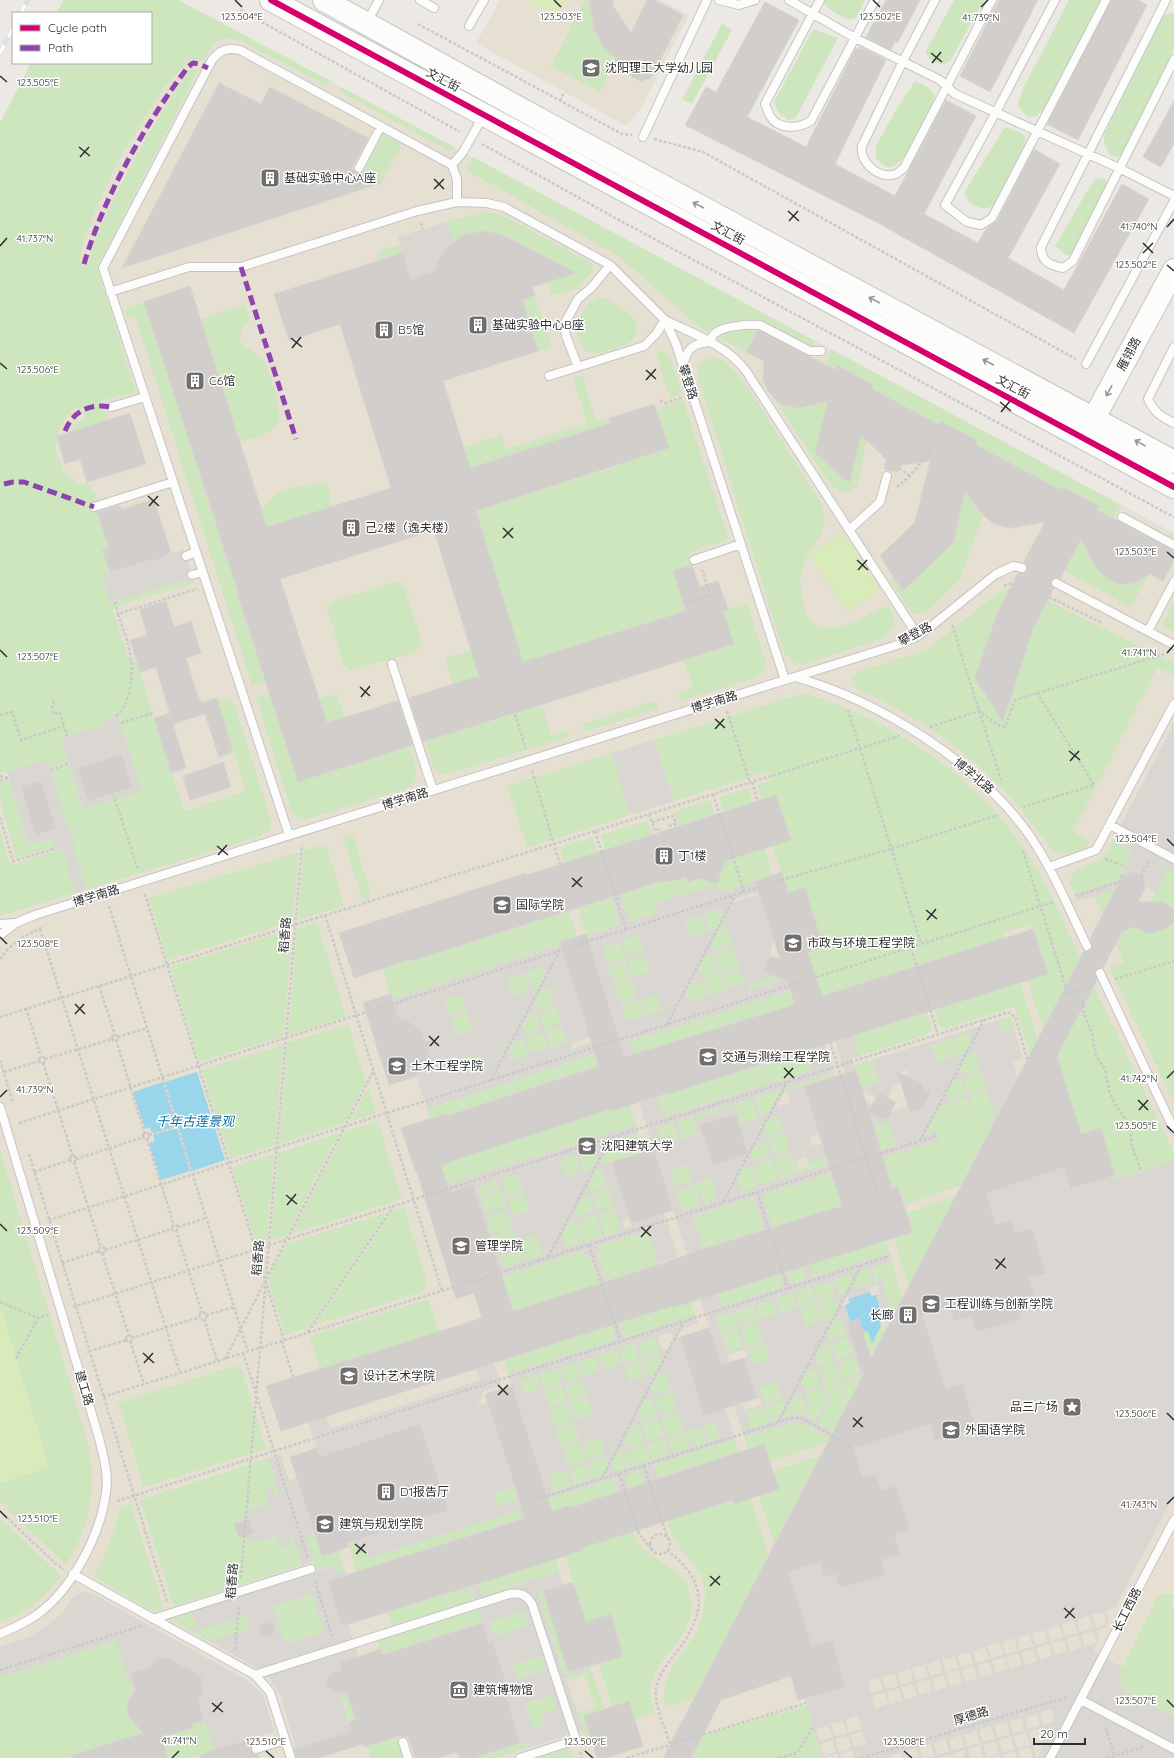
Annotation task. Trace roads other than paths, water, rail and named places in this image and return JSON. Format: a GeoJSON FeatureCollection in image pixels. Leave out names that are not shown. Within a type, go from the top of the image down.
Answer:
{"type":"FeatureCollection","features":[{"type":"Feature","properties":{"kind":"street","name":"文汇街"},"geometry":{"type":"LineString","coordinates":[[271,0],[1174,487]]}},
{"type":"Feature","properties":{"kind":"street","name":"文汇街"},"geometry":{"type":"LineString","coordinates":[[324,0],[575,139],[1174,462]]}},
{"type":"Feature","properties":{"kind":"street","name":"雁翎路"},"geometry":{"type":"LineString","coordinates":[[1101,422],[1174,270]]}},
{"type":"Feature","properties":{"kind":"street","name":"雁翎路"},"geometry":{"type":"LineString","coordinates":[[1090,441],[1174,299]]}},
{"type":"Feature","properties":{"kind":"lane"},"geometry":{"type":"LineString","coordinates":[[366,23],[379,0]]}},
{"type":"Feature","properties":{"kind":"lane"},"geometry":{"type":"LineString","coordinates":[[420,0],[434,8]]}},
{"type":"Feature","properties":{"kind":"lane"},"geometry":{"type":"LineString","coordinates":[[469,26],[484,0]]}},
{"type":"Feature","properties":{"kind":"lane"},"geometry":{"type":"LineString","coordinates":[[643,137],[707,0]]}},
{"type":"Feature","properties":{"kind":"lane"},"geometry":{"type":"LineString","coordinates":[[718,0],[739,5],[755,0]]}},
{"type":"Feature","properties":{"kind":"lane"},"geometry":{"type":"LineString","coordinates":[[789,0],[856,38],[940,80],[955,94],[1119,168],[1174,196]]}},
{"type":"Feature","properties":{"kind":"lane"},"geometry":{"type":"LineString","coordinates":[[820,0],[765,104],[770,117],[778,123],[794,127],[802,126],[811,121],[875,0]]}},
{"type":"Feature","properties":{"kind":"lane"},"geometry":{"type":"LineString","coordinates":[[935,0],[903,61],[862,146],[861,153],[866,165],[881,174],[895,174],[904,168],[992,0]]}},
{"type":"Feature","properties":{"kind":"lane"},"geometry":{"type":"LineString","coordinates":[[1054,0],[996,112],[945,204],[967,222],[981,225],[992,218],[1106,0]]}},
{"type":"Feature","properties":{"kind":"lane"},"geometry":{"type":"LineString","coordinates":[[1166,0],[1041,246],[1041,254],[1050,265],[1063,268],[1073,261],[1174,60]]}},
{"type":"Feature","properties":{"kind":"lane"},"geometry":{"type":"LineString","coordinates":[[289,835],[102,268],[212,60],[217,53],[224,49],[232,48],[240,50],[452,165],[457,179],[457,202]]}},
{"type":"Feature","properties":{"kind":"lane"},"geometry":{"type":"LineString","coordinates":[[452,165],[463,152],[484,114]]}},
{"type":"Feature","properties":{"kind":"lane"},"geometry":{"type":"LineString","coordinates":[[359,168],[381,126]]}},
{"type":"Feature","properties":{"kind":"lane"},"geometry":{"type":"LineString","coordinates":[[1086,364],[1174,201]]}},
{"type":"Feature","properties":{"kind":"lane","name":"攀登路"},"geometry":{"type":"LineString","coordinates":[[110,292],[189,267],[241,267],[417,211],[457,202],[486,203],[504,207],[610,265],[665,320],[676,344],[785,680]]}},
{"type":"Feature","properties":{"kind":"lane"},"geometry":{"type":"LineString","coordinates":[[578,367],[564,329],[566,321],[578,299],[592,287],[610,265]]}},
{"type":"Feature","properties":{"kind":"lane"},"geometry":{"type":"LineString","coordinates":[[549,376],[644,346],[656,334],[665,320],[727,351],[743,366],[918,636]]}},
{"type":"Feature","properties":{"kind":"lane"},"geometry":{"type":"LineString","coordinates":[[709,342],[713,334],[722,329],[753,324],[760,325],[810,351],[821,351]]}},
{"type":"Feature","properties":{"kind":"lane"},"geometry":{"type":"LineString","coordinates":[[683,367],[685,356],[690,348],[698,343],[709,342]]}},
{"type":"Feature","properties":{"kind":"lane"},"geometry":{"type":"LineString","coordinates":[[1174,347],[1148,399],[1152,408],[1158,415],[1174,423]]}},
{"type":"Feature","properties":{"kind":"lane"},"geometry":{"type":"LineString","coordinates":[[111,407],[145,397]]}},
{"type":"Feature","properties":{"kind":"lane"},"geometry":{"type":"LineString","coordinates":[[849,530],[880,502],[887,476]]}},
{"type":"Feature","properties":{"kind":"lane"},"geometry":{"type":"LineString","coordinates":[[94,508],[173,482]]}},
{"type":"Feature","properties":{"kind":"lane"},"geometry":{"type":"LineString","coordinates":[[1122,517],[1174,545]]}},
{"type":"Feature","properties":{"kind":"lane"},"geometry":{"type":"LineString","coordinates":[[696,559],[741,544]]}},
{"type":"Feature","properties":{"kind":"lane"},"geometry":{"type":"LineString","coordinates":[[186,556],[196,552]]}},
{"type":"Feature","properties":{"kind":"lane","name":"攀登路"},"geometry":{"type":"LineString","coordinates":[[795,677],[897,645],[918,636],[996,574],[1014,566],[1022,568]]}},
{"type":"Feature","properties":{"kind":"lane"},"geometry":{"type":"LineString","coordinates":[[192,575],[202,572]]}},
{"type":"Feature","properties":{"kind":"lane"},"geometry":{"type":"LineString","coordinates":[[1148,631],[1174,582]]}},
{"type":"Feature","properties":{"kind":"lane"},"geometry":{"type":"LineString","coordinates":[[1056,584],[1174,645]]}},
{"type":"Feature","properties":{"kind":"lane"},"geometry":{"type":"LineString","coordinates":[[392,664],[433,790]]}},
{"type":"Feature","properties":{"kind":"lane","name":"博学南路"},"geometry":{"type":"LineString","coordinates":[[16,923],[35,915],[795,677]]}},
{"type":"Feature","properties":{"kind":"lane","name":"博学北路"},"geometry":{"type":"LineString","coordinates":[[795,677],[815,682],[842,694],[915,731],[936,745],[1000,798],[1030,835],[1049,867],[1087,946]]}},
{"type":"Feature","properties":{"kind":"lane"},"geometry":{"type":"LineString","coordinates":[[1049,867],[1096,850],[1174,704]]}},
{"type":"Feature","properties":{"kind":"lane"},"geometry":{"type":"LineString","coordinates":[[1110,825],[1174,859]]}},
{"type":"Feature","properties":{"kind":"lane"},"geometry":{"type":"LineString","coordinates":[[0,924],[16,923]]}},
{"type":"Feature","properties":{"kind":"lane"},"geometry":{"type":"LineString","coordinates":[[0,935],[16,923]]}},
{"type":"Feature","properties":{"kind":"lane"},"geometry":{"type":"LineString","coordinates":[[1100,974],[1174,1130]]}},
{"type":"Feature","properties":{"kind":"lane","name":"建工路"},"geometry":{"type":"LineString","coordinates":[[0,1107],[99,1438],[105,1466],[107,1491],[99,1522],[89,1548],[57,1596],[38,1614],[17,1627],[0,1634]]}},
{"type":"Feature","properties":{"kind":"lane","name":"长工西路"},"geometry":{"type":"LineString","coordinates":[[1050,1758],[1174,1520]]}},
{"type":"Feature","properties":{"kind":"lane"},"geometry":{"type":"LineString","coordinates":[[153,1619],[311,1569]]}},
{"type":"Feature","properties":{"kind":"lane"},"geometry":{"type":"LineString","coordinates":[[73,1574],[255,1675],[270,1692],[291,1758]]}},
{"type":"Feature","properties":{"kind":"lane"},"geometry":{"type":"LineString","coordinates":[[255,1675],[336,1648],[518,1592],[527,1596],[532,1604],[576,1740],[520,1758]]}},
{"type":"Feature","properties":{"kind":"lane"},"geometry":{"type":"LineString","coordinates":[[1081,1700],[1174,1749]]}},
{"type":"Feature","properties":{"kind":"lane"},"geometry":{"type":"LineString","coordinates":[[256,1749],[285,1740]]}},
{"type":"Feature","properties":{"kind":"lane"},"geometry":{"type":"LineString","coordinates":[[403,1742],[408,1758]]}},
{"type":"Feature","properties":{"kind":"water","name":"千年古莲景观"},"geometry":{"type":"Polygon","coordinates":[[[197,1072],[225,1160],[192,1171],[165,1082],[197,1072]]]}},
{"type":"Feature","properties":{"kind":"water","name":"千年古莲景观"},"geometry":{"type":"Polygon","coordinates":[[[163,1082],[176,1126],[152,1133],[150,1127],[145,1129],[133,1092],[163,1082]]]}},
{"type":"Feature","properties":{"kind":"water","name":"千年古莲景观"},"geometry":{"type":"Polygon","coordinates":[[[177,1128],[190,1171],[161,1180],[149,1143],[155,1141],[153,1135],[177,1128]]]}},
{"type":"Feature","properties":{"kind":"water"},"geometry":{"type":"Polygon","coordinates":[[[870,1292],[871,1296],[876,1295],[883,1319],[880,1321],[881,1326],[872,1344],[868,1331],[863,1332],[859,1319],[850,1322],[845,1305],[850,1303],[848,1299],[870,1292]]]}},
{"type":"Feature","properties":{"kind":"railway"},"geometry":{"type":"LineString","coordinates":[[22,12],[28,0]]}},
{"type":"Feature","properties":{"kind":"railway"},"geometry":{"type":"LineString","coordinates":[[0,53],[12,30]]}},
{"type":"Feature","properties":{"kind":"place","name":"沈阳理工大学幼儿园"},"geometry":{"type":"Point","coordinates":[591,68]}},
{"type":"Feature","properties":{"kind":"place","name":"基础实验中心A座"},"geometry":{"type":"Point","coordinates":[270,178]}},
{"type":"Feature","properties":{"kind":"place","name":"基础实验中心B座"},"geometry":{"type":"Point","coordinates":[478,325]}},
{"type":"Feature","properties":{"kind":"place","name":"B5馆"},"geometry":{"type":"Point","coordinates":[384,330]}},
{"type":"Feature","properties":{"kind":"place","name":"C6馆"},"geometry":{"type":"Point","coordinates":[195,381]}},
{"type":"Feature","properties":{"kind":"place","name":"己2楼（逸夫楼）"},"geometry":{"type":"Point","coordinates":[351,528]}},
{"type":"Feature","properties":{"kind":"place","name":"丁1楼"},"geometry":{"type":"Point","coordinates":[664,856]}},
{"type":"Feature","properties":{"kind":"place","name":"国际学院"},"geometry":{"type":"Point","coordinates":[502,905]}},
{"type":"Feature","properties":{"kind":"place","name":"市政与环境工程学院"},"geometry":{"type":"Point","coordinates":[793,943]}},
{"type":"Feature","properties":{"kind":"place","name":"交通与测绘工程学院"},"geometry":{"type":"Point","coordinates":[708,1057]}},
{"type":"Feature","properties":{"kind":"place","name":"土木工程学院"},"geometry":{"type":"Point","coordinates":[397,1066]}},
{"type":"Feature","properties":{"kind":"place","name":"沈阳建筑大学"},"geometry":{"type":"Point","coordinates":[587,1146]}},
{"type":"Feature","properties":{"kind":"place","name":"管理学院"},"geometry":{"type":"Point","coordinates":[461,1246]}},
{"type":"Feature","properties":{"kind":"place","name":"工程训练与创新学院"},"geometry":{"type":"Point","coordinates":[931,1304]}},
{"type":"Feature","properties":{"kind":"place","name":"长廊"},"geometry":{"type":"Point","coordinates":[908,1315]}},
{"type":"Feature","properties":{"kind":"place","name":"设计艺术学院"},"geometry":{"type":"Point","coordinates":[349,1376]}},
{"type":"Feature","properties":{"kind":"place","name":"品三广场"},"geometry":{"type":"Point","coordinates":[1072,1407]}},
{"type":"Feature","properties":{"kind":"place","name":"外国语学院"},"geometry":{"type":"Point","coordinates":[951,1430]}},
{"type":"Feature","properties":{"kind":"place","name":"D1报告厅"},"geometry":{"type":"Point","coordinates":[386,1492]}},
{"type":"Feature","properties":{"kind":"place","name":"建筑与规划学院"},"geometry":{"type":"Point","coordinates":[325,1524]}},
{"type":"Feature","properties":{"kind":"place","name":"建筑博物馆"},"geometry":{"type":"Point","coordinates":[459,1690]}}]}
